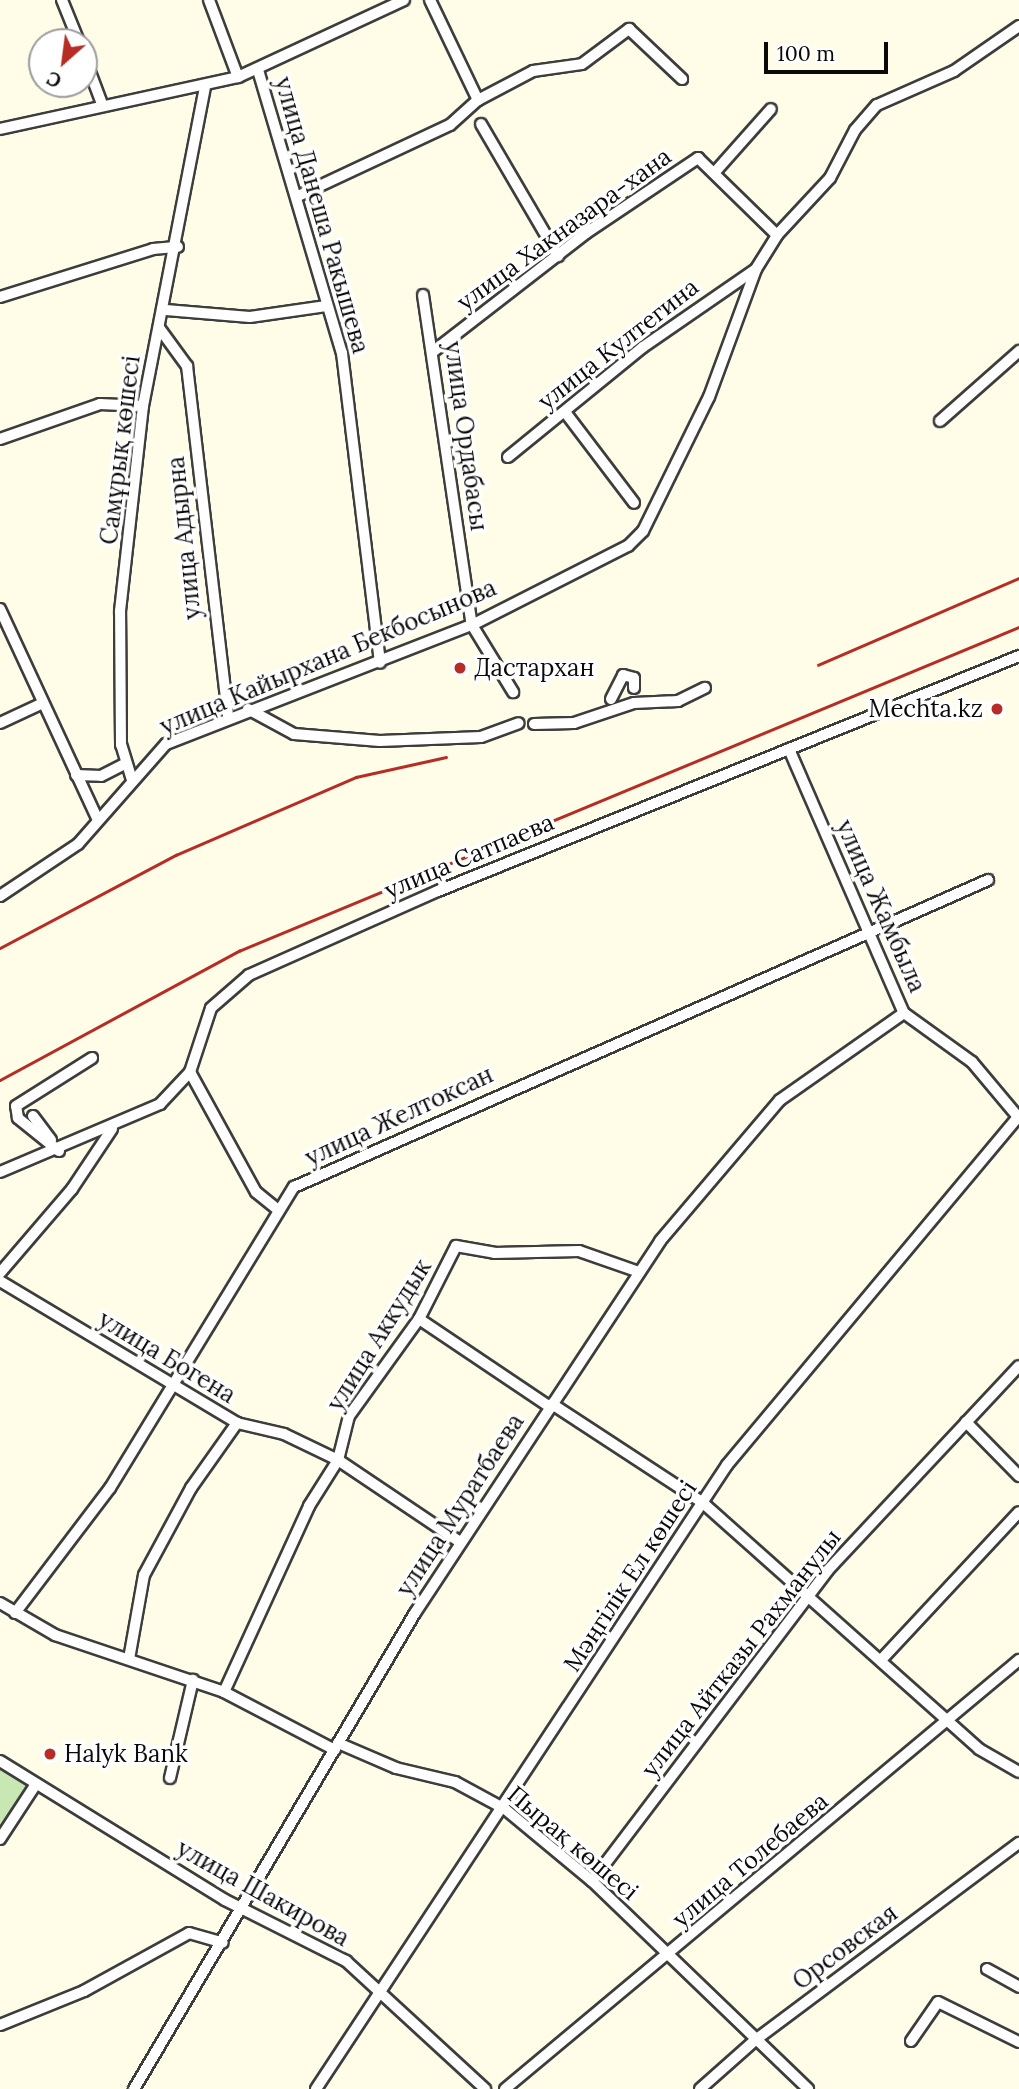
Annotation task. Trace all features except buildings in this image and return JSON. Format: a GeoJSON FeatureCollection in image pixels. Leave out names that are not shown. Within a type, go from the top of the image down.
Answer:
{"type":"FeatureCollection","features":[{"type":"Feature","properties":{"kind":"street"},"geometry":{"type":"LineString","coordinates":[[62,0],[73,28]]}},
{"type":"Feature","properties":{"kind":"street"},"geometry":{"type":"LineString","coordinates":[[209,0],[238,77]]}},
{"type":"Feature","properties":{"kind":"street"},"geometry":{"type":"LineString","coordinates":[[0,129],[102,104],[205,87],[238,77],[404,0]]}},
{"type":"Feature","properties":{"kind":"street"},"geometry":{"type":"LineString","coordinates":[[429,0],[478,100]]}},
{"type":"Feature","properties":{"kind":"street","name":"улица Кайырхана Бекбосынова"},"geometry":{"type":"LineString","coordinates":[[0,896],[78,844],[132,779],[166,744],[248,709],[380,663],[472,625],[628,546],[643,531],[737,333],[756,269],[777,235],[830,178],[877,105],[954,71],[1019,26]]}},
{"type":"Feature","properties":{"kind":"street"},"geometry":{"type":"LineString","coordinates":[[296,197],[450,125],[478,100],[540,68],[582,64],[629,29],[681,79]]}},
{"type":"Feature","properties":{"kind":"street","name":"улица Данеша Ракышева"},"geometry":{"type":"LineString","coordinates":[[258,70],[342,353],[380,663]]}},
{"type":"Feature","properties":{"kind":"street","name":"Самұрық көшесі"},"geometry":{"type":"LineString","coordinates":[[132,779],[125,764],[117,660],[143,406],[166,310],[205,87]]}},
{"type":"Feature","properties":{"kind":"street"},"geometry":{"type":"LineString","coordinates":[[98,93],[102,104]]}},
{"type":"Feature","properties":{"kind":"street"},"geometry":{"type":"LineString","coordinates":[[771,109],[715,172],[777,235]]}},
{"type":"Feature","properties":{"kind":"street"},"geometry":{"type":"LineString","coordinates":[[481,124],[558,256]]}},
{"type":"Feature","properties":{"kind":"street","name":"улица Хакназара-хана"},"geometry":{"type":"LineString","coordinates":[[434,351],[558,256],[698,158],[715,172]]}},
{"type":"Feature","properties":{"kind":"street"},"geometry":{"type":"LineString","coordinates":[[0,297],[152,249],[178,247]]}},
{"type":"Feature","properties":{"kind":"street","name":"улица Култегина"},"geometry":{"type":"LineString","coordinates":[[508,457],[643,347],[756,269]]}},
{"type":"Feature","properties":{"kind":"street","name":"улица Ордабасы"},"geometry":{"type":"LineString","coordinates":[[424,295],[434,351],[439,426],[472,625]]}},
{"type":"Feature","properties":{"kind":"street"},"geometry":{"type":"LineString","coordinates":[[166,310],[250,317],[326,306]]}},
{"type":"Feature","properties":{"kind":"street","name":"улица Адырна"},"geometry":{"type":"LineString","coordinates":[[160,329],[183,354],[228,717]]}},
{"type":"Feature","properties":{"kind":"street"},"geometry":{"type":"LineString","coordinates":[[940,421],[1019,351]]}},
{"type":"Feature","properties":{"kind":"street"},"geometry":{"type":"LineString","coordinates":[[0,439],[100,404],[143,406]]}},
{"type":"Feature","properties":{"kind":"street"},"geometry":{"type":"LineString","coordinates":[[565,412],[634,502]]}},
{"type":"Feature","properties":{"kind":"street"},"geometry":{"type":"LineString","coordinates":[[0,609],[41,704],[98,820]]}},
{"type":"Feature","properties":{"kind":"street"},"geometry":{"type":"LineString","coordinates":[[472,625],[513,692]]}},
{"type":"Feature","properties":{"kind":"street","name":"улица Сатпаева"},"geometry":{"type":"LineString","coordinates":[[0,1172],[112,1129],[160,1104],[190,1072],[211,1008],[249,975],[789,749],[1019,656]]}},
{"type":"Feature","properties":{"kind":"street"},"geometry":{"type":"LineString","coordinates":[[611,699],[623,675],[634,678],[634,688]]}},
{"type":"Feature","properties":{"kind":"street"},"geometry":{"type":"LineString","coordinates":[[534,724],[574,723],[634,703],[678,701],[705,688]]}},
{"type":"Feature","properties":{"kind":"street"},"geometry":{"type":"LineString","coordinates":[[0,723],[41,704]]}},
{"type":"Feature","properties":{"kind":"street"},"geometry":{"type":"LineString","coordinates":[[248,709],[294,733],[380,741],[481,737],[519,723]]}},
{"type":"Feature","properties":{"kind":"street","name":"улица Жамбыла"},"geometry":{"type":"LineString","coordinates":[[789,749],[904,1013],[972,1062],[1019,1117]]}},
{"type":"Feature","properties":{"kind":"street"},"geometry":{"type":"LineString","coordinates":[[76,775],[101,776],[125,764]]}},
{"type":"Feature","properties":{"kind":"street","name":"улица Желтоксан"},"geometry":{"type":"LineString","coordinates":[[15,1612],[110,1488],[176,1386],[278,1210],[294,1188],[389,1141],[988,880]]}},
{"type":"Feature","properties":{"kind":"street","name":"улица Муратбаева"},"geometry":{"type":"LineString","coordinates":[[134,2089],[460,1542],[639,1272],[707,1180],[780,1100],[904,1013]]}},
{"type":"Feature","properties":{"kind":"street"},"geometry":{"type":"LineString","coordinates":[[59,1151],[31,1121],[15,1113],[21,1098],[92,1058]]}},
{"type":"Feature","properties":{"kind":"street"},"geometry":{"type":"LineString","coordinates":[[190,1072],[256,1192],[278,1210]]}},
{"type":"Feature","properties":{"kind":"street","name":"Мәңгілік Ел көшесі"},"geometry":{"type":"LineString","coordinates":[[316,2089],[505,1809],[702,1502],[758,1426],[1019,1117]]}},
{"type":"Feature","properties":{"kind":"street"},"geometry":{"type":"LineString","coordinates":[[0,1273],[72,1189],[112,1129]]}},
{"type":"Feature","properties":{"kind":"street","name":"улица Аккудык"},"geometry":{"type":"LineString","coordinates":[[225,1692],[309,1506],[338,1460],[349,1416],[419,1319],[456,1246],[494,1253],[579,1251],[639,1272]]}},
{"type":"Feature","properties":{"kind":"street","name":"улица Богена"},"geometry":{"type":"LineString","coordinates":[[0,1281],[237,1423],[284,1434],[338,1460],[460,1542]]}},
{"type":"Feature","properties":{"kind":"street"},"geometry":{"type":"LineString","coordinates":[[419,1319],[702,1502],[947,1721],[1019,1772]]}},
{"type":"Feature","properties":{"kind":"street","name":"улица Айтказы Рахманулы"},"geometry":{"type":"LineString","coordinates":[[592,1881],[807,1596],[1019,1366]]}},
{"type":"Feature","properties":{"kind":"street"},"geometry":{"type":"LineString","coordinates":[[966,1422],[1019,1476]]}},
{"type":"Feature","properties":{"kind":"street"},"geometry":{"type":"LineString","coordinates":[[129,1659],[144,1575],[191,1488],[237,1423]]}},
{"type":"Feature","properties":{"kind":"street"},"geometry":{"type":"LineString","coordinates":[[881,1660],[1019,1512]]}},
{"type":"Feature","properties":{"kind":"street","name":"Пырақ көшесі"},"geometry":{"type":"LineString","coordinates":[[0,1602],[55,1635],[225,1692],[337,1746],[396,1768],[455,1782],[505,1809],[592,1881],[754,2041],[808,2089]]}},
{"type":"Feature","properties":{"kind":"street","name":"улица Толебаева"},"geometry":{"type":"LineString","coordinates":[[505,2089],[1019,1660]]}},
{"type":"Feature","properties":{"kind":"street"},"geometry":{"type":"LineString","coordinates":[[170,1779],[193,1680]]}},
{"type":"Feature","properties":{"kind":"street","name":"улица Шакирова"},"geometry":{"type":"LineString","coordinates":[[0,1761],[241,1909],[332,1952],[381,1992],[485,2089]]}},
{"type":"Feature","properties":{"kind":"street"},"geometry":{"type":"LineString","coordinates":[[0,1839],[36,1784]]}},
{"type":"Feature","properties":{"kind":"street","name":"Орсовская"},"geometry":{"type":"LineString","coordinates":[[700,2089],[754,2041],[1019,1843]]}},
{"type":"Feature","properties":{"kind":"street"},"geometry":{"type":"LineString","coordinates":[[0,2025],[84,1992],[189,1933],[223,1943]]}},
{"type":"Feature","properties":{"kind":"street"},"geometry":{"type":"LineString","coordinates":[[987,1969],[1019,1987]]}},
{"type":"Feature","properties":{"kind":"street"},"geometry":{"type":"LineString","coordinates":[[912,2041],[938,2002],[1019,2042]]}},
{"type":"Feature","properties":{"kind":"green space"},"geometry":{"type":"Polygon","coordinates":[[[0,1768],[29,1786],[0,1841],[0,1768]]]}},
{"type":"Feature","properties":{"kind":"railway"},"geometry":{"type":"LineString","coordinates":[[818,665],[1019,578]]}},
{"type":"Feature","properties":{"kind":"railway"},"geometry":{"type":"LineString","coordinates":[[0,1080],[239,951],[1019,627]]}},
{"type":"Feature","properties":{"kind":"railway"},"geometry":{"type":"LineString","coordinates":[[0,948],[176,855],[356,777],[446,757]]}},
{"type":"Feature","properties":{"kind":"place","name":"Дастархан"},"geometry":{"type":"Point","coordinates":[460,668]}},
{"type":"Feature","properties":{"kind":"place","name":"Mechta.kz"},"geometry":{"type":"Point","coordinates":[997,709]}},
{"type":"Feature","properties":{"kind":"place","name":"Halyk Bank"},"geometry":{"type":"Point","coordinates":[50,1754]}}]}
